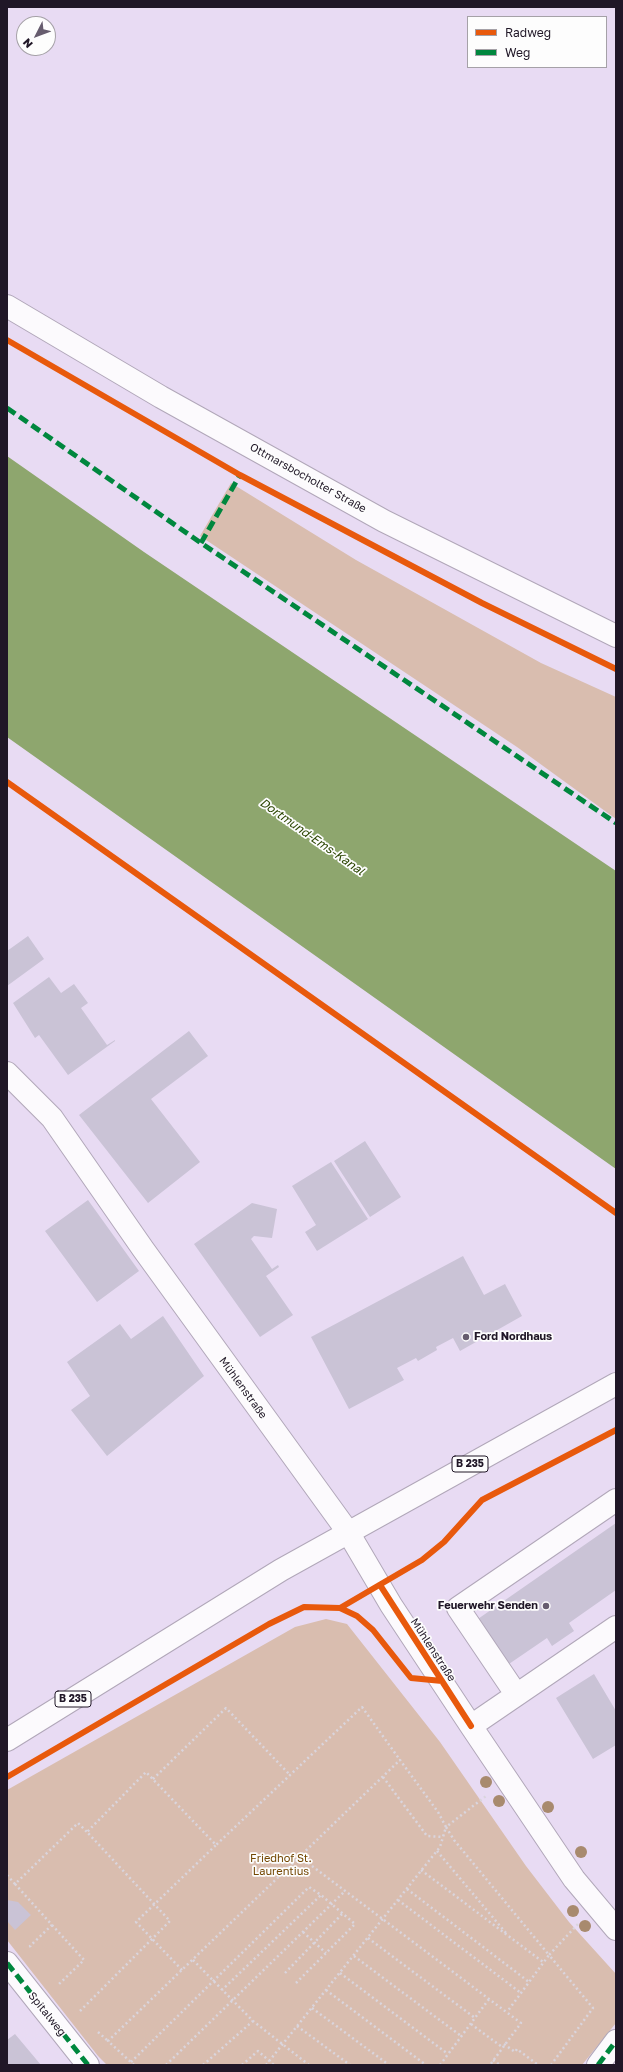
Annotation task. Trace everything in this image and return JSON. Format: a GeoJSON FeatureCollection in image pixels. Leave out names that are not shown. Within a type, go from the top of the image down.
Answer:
{"type":"FeatureCollection","features":[{"type":"Feature","properties":{"kind":"main road","name":"Ottmarsbocholter Straße"},"geometry":{"type":"LineString","coordinates":[[7,306],[161,397],[384,521],[616,636]]}},
{"type":"Feature","properties":{"kind":"main road","name":"Mühlenstraße"},"geometry":{"type":"LineString","coordinates":[[7,1073],[52,1118],[157,1269],[348,1532],[392,1606],[574,1879],[616,1930]]}},
{"type":"Feature","properties":{"kind":"main road","name":"B 235"},"geometry":{"type":"LineString","coordinates":[[7,1740],[281,1570],[616,1384]]}},
{"type":"Feature","properties":{"kind":"main road"},"geometry":{"type":"LineString","coordinates":[[516,1694],[458,1608],[616,1500]]}},
{"type":"Feature","properties":{"kind":"main road"},"geometry":{"type":"LineString","coordinates":[[471,1726],[616,1627]]}},
{"type":"Feature","properties":{"kind":"main road","name":"Spitalweg"},"geometry":{"type":"LineString","coordinates":[[7,1964],[88,2065]]}},
{"type":"Feature","properties":{"kind":"main road"},"geometry":{"type":"LineString","coordinates":[[598,2065],[616,2041]]}},
{"type":"Feature","properties":{"kind":"path"},"geometry":{"type":"LineString","coordinates":[[182,1970],[136,1922],[362,1707],[438,1812],[454,1840],[593,2008],[551,2065]]}},
{"type":"Feature","properties":{"kind":"path"},"geometry":{"type":"LineString","coordinates":[[153,1780],[226,1708],[290,1775]]}},
{"type":"Feature","properties":{"kind":"path"},"geometry":{"type":"LineString","coordinates":[[108,2041],[400,1760]]}},
{"type":"Feature","properties":{"kind":"path"},"geometry":{"type":"LineString","coordinates":[[87,1832],[146,1772],[216,1845]]}},
{"type":"Feature","properties":{"kind":"path"},"geometry":{"type":"LineString","coordinates":[[383,1777],[427,1836],[443,1837]]}},
{"type":"Feature","properties":{"kind":"path"},"geometry":{"type":"LineString","coordinates":[[266,2065],[437,1851],[446,1827],[508,1779]]}},
{"type":"Feature","properties":{"kind":"path"},"geometry":{"type":"LineString","coordinates":[[15,1884],[78,1823],[170,1921],[79,2013],[75,2007]]}},
{"type":"Feature","properties":{"kind":"path"},"geometry":{"type":"LineString","coordinates":[[437,1851],[509,1936]]}},
{"type":"Feature","properties":{"kind":"path"},"geometry":{"type":"LineString","coordinates":[[300,1857],[521,2023],[490,2065]]}},
{"type":"Feature","properties":{"kind":"path"},"geometry":{"type":"LineString","coordinates":[[422,1870],[543,1962]]}},
{"type":"Feature","properties":{"kind":"path"},"geometry":{"type":"LineString","coordinates":[[7,1875],[84,1960],[58,1985]]}},
{"type":"Feature","properties":{"kind":"path"},"geometry":{"type":"LineString","coordinates":[[131,2062],[309,1887],[333,1903],[355,1924],[296,1983]]}},
{"type":"Feature","properties":{"kind":"path"},"geometry":{"type":"LineString","coordinates":[[407,1889],[529,1982]]}},
{"type":"Feature","properties":{"kind":"path"},"geometry":{"type":"LineString","coordinates":[[166,2065],[345,1891]]}},
{"type":"Feature","properties":{"kind":"path"},"geometry":{"type":"LineString","coordinates":[[222,1990],[321,1895]]}},
{"type":"Feature","properties":{"kind":"path"},"geometry":{"type":"LineString","coordinates":[[398,1900],[521,1993]]}},
{"type":"Feature","properties":{"kind":"path"},"geometry":{"type":"LineString","coordinates":[[507,2012],[543,1962],[595,1906]]}},
{"type":"Feature","properties":{"kind":"path"},"geometry":{"type":"LineString","coordinates":[[285,1973],[343,1912]]}},
{"type":"Feature","properties":{"kind":"path"},"geometry":{"type":"LineString","coordinates":[[34,1952],[30,1946],[52,1925]]}},
{"type":"Feature","properties":{"kind":"path"},"geometry":{"type":"LineString","coordinates":[[303,1932],[326,1953]]}},
{"type":"Feature","properties":{"kind":"path"},"geometry":{"type":"LineString","coordinates":[[368,1938],[475,2018]]}},
{"type":"Feature","properties":{"kind":"path"},"geometry":{"type":"LineString","coordinates":[[354,1956],[461,2036]]}},
{"type":"Feature","properties":{"kind":"path"},"geometry":{"type":"LineString","coordinates":[[193,1960],[253,2021],[282,2046],[310,2065]]}},
{"type":"Feature","properties":{"kind":"path"},"geometry":{"type":"LineString","coordinates":[[340,1973],[448,2054]]}},
{"type":"Feature","properties":{"kind":"path"},"geometry":{"type":"LineString","coordinates":[[54,1979],[62,1990]]}},
{"type":"Feature","properties":{"kind":"path"},"geometry":{"type":"LineString","coordinates":[[326,1990],[426,2065]]}},
{"type":"Feature","properties":{"kind":"path"},"geometry":{"type":"LineString","coordinates":[[440,2065],[489,1998]]}},
{"type":"Feature","properties":{"kind":"path"},"geometry":{"type":"LineString","coordinates":[[312,2008],[389,2065]]}},
{"type":"Feature","properties":{"kind":"path"},"geometry":{"type":"LineString","coordinates":[[203,2065],[253,2021]]}},
{"type":"Feature","properties":{"kind":"path"},"geometry":{"type":"LineString","coordinates":[[471,2024],[503,2046],[515,2052],[517,2049],[538,2065]]}},
{"type":"Feature","properties":{"kind":"path"},"geometry":{"type":"LineString","coordinates":[[297,2026],[350,2065]]}},
{"type":"Feature","properties":{"kind":"path"},"geometry":{"type":"LineString","coordinates":[[93,2027],[134,2065]]}},
{"type":"Feature","properties":{"kind":"path"},"geometry":{"type":"LineString","coordinates":[[242,2065],[258,2051],[274,2065]]}},
{"type":"Feature","properties":{"kind":"path"},"geometry":{"type":"LineString","coordinates":[[493,2060],[500,2065]]}},
{"type":"Feature","properties":{"kind":"green space"},"geometry":{"type":"Polygon","coordinates":[[[231,483],[356,560],[541,663],[616,697],[616,819],[517,747],[200,536],[231,483]]]}},
{"type":"Feature","properties":{"kind":"green space","name":"Friedhof St. Laurentius"},"geometry":{"type":"Polygon","coordinates":[[[326,1619],[347,1624],[440,1742],[526,1866],[569,1922],[616,1974],[616,2023],[582,2065],[107,2065],[98,2056],[7,1940],[7,1790],[295,1627],[326,1619]]]}},
{"type":"Feature","properties":{"kind":"water","name":"Dortmund-Ems-Kanal"},"geometry":{"type":"Polygon","coordinates":[[[7,456],[144,552],[616,871],[616,1169],[7,737],[7,456]]]}},
{"type":"Feature","properties":{"kind":"building"},"geometry":{"type":"Polygon","coordinates":[[[28,936],[44,959],[7,986],[7,951],[28,936]]]}},
{"type":"Feature","properties":{"kind":"building"},"geometry":{"type":"Polygon","coordinates":[[[49,977],[61,993],[74,984],[88,1003],[81,1008],[107,1045],[115,1040],[68,1075],[39,1035],[35,1038],[13,1003],[49,977]]]}},
{"type":"Feature","properties":{"kind":"building"},"geometry":{"type":"Polygon","coordinates":[[[189,1031],[208,1056],[151,1099],[200,1162],[148,1203],[79,1115],[189,1031]]]}},
{"type":"Feature","properties":{"kind":"building"},"geometry":{"type":"Polygon","coordinates":[[[365,1141],[401,1197],[370,1217],[334,1161],[365,1141]]]}},
{"type":"Feature","properties":{"kind":"building"},"geometry":{"type":"Polygon","coordinates":[[[331,1162],[368,1219],[317,1251],[305,1232],[316,1225],[292,1186],[331,1162]]]}},
{"type":"Feature","properties":{"kind":"building"},"geometry":{"type":"Polygon","coordinates":[[[88,1200],[139,1271],[97,1302],[45,1231],[88,1200]]]}},
{"type":"Feature","properties":{"kind":"building"},"geometry":{"type":"Polygon","coordinates":[[[252,1203],[277,1209],[272,1238],[254,1236],[251,1239],[272,1269],[278,1265],[279,1267],[266,1276],[293,1315],[260,1337],[194,1244],[252,1203]]]}},
{"type":"Feature","properties":{"kind":"building"},"geometry":{"type":"Polygon","coordinates":[[[463,1256],[484,1295],[505,1284],[522,1316],[460,1351],[453,1338],[436,1347],[437,1350],[418,1361],[416,1358],[397,1368],[404,1380],[349,1409],[311,1337],[463,1256]]]}},
{"type":"Feature","properties":{"kind":"building"},"geometry":{"type":"Polygon","coordinates":[[[163,1316],[204,1376],[107,1456],[71,1410],[90,1396],[67,1362],[120,1324],[131,1339],[163,1316]]]}},
{"type":"Feature","properties":{"kind":"building","name":"Feuerwehr Senden"},"geometry":{"type":"Polygon","coordinates":[[[616,1523],[616,1590],[569,1623],[574,1631],[552,1646],[547,1638],[506,1666],[475,1621],[616,1523]]]}},
{"type":"Feature","properties":{"kind":"building"},"geometry":{"type":"Polygon","coordinates":[[[594,1674],[616,1711],[616,1745],[593,1759],[556,1698],[594,1674]]]}},
{"type":"Feature","properties":{"kind":"building"},"geometry":{"type":"Polygon","coordinates":[[[7,1900],[18,1902],[31,1915],[15,1930],[7,1921],[7,1900]]]}},
{"type":"Feature","properties":{"kind":"building"},"geometry":{"type":"Polygon","coordinates":[[[15,2034],[41,2065],[7,2065],[7,2040],[15,2034]]]}},
{"type":"Feature","properties":{"kind":"marked path"},"geometry":{"type":"LineString","coordinates":[[7,408],[201,543],[616,823]]}},
{"type":"Feature","properties":{"kind":"marked path"},"geometry":{"type":"LineString","coordinates":[[201,543],[240,475]]}},
{"type":"Feature","properties":{"kind":"marked path"},"geometry":{"type":"LineString","coordinates":[[7,1963],[88,2065]]}},
{"type":"Feature","properties":{"kind":"marked path"},"geometry":{"type":"LineString","coordinates":[[598,2065],[616,2041]]}},
{"type":"Feature","properties":{"kind":"cycle path"},"geometry":{"type":"LineString","coordinates":[[7,340],[240,475],[482,603],[616,669]]}},
{"type":"Feature","properties":{"kind":"cycle path"},"geometry":{"type":"LineString","coordinates":[[7,782],[616,1213]]}},
{"type":"Feature","properties":{"kind":"cycle path"},"geometry":{"type":"LineString","coordinates":[[7,1777],[269,1624],[304,1607],[340,1608],[422,1560],[444,1542],[482,1500],[616,1430]]}},
{"type":"Feature","properties":{"kind":"cycle path"},"geometry":{"type":"LineString","coordinates":[[380,1585],[471,1726]]}},
{"type":"Feature","properties":{"kind":"cycle path"},"geometry":{"type":"LineString","coordinates":[[340,1608],[357,1616],[373,1630],[411,1678],[442,1681]]}},
{"type":"Feature","properties":{"kind":"place","name":"Ford Nordhaus"},"geometry":{"type":"Point","coordinates":[466,1337]}},
{"type":"Feature","properties":{"kind":"place","name":"Feuerwehr Senden"},"geometry":{"type":"Point","coordinates":[546,1606]}}]}
